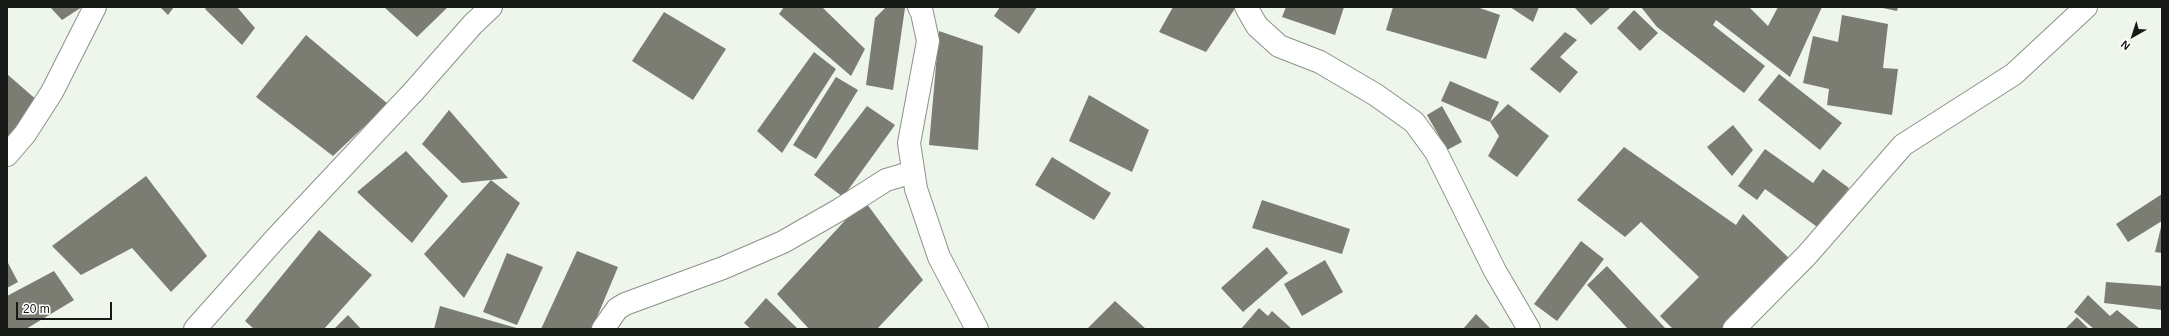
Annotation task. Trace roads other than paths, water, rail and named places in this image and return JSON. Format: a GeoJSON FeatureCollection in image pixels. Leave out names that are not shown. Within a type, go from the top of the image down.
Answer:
{"type":"FeatureCollection","features":[{"type":"Feature","properties":{"kind":"street"},"geometry":{"type":"LineString","coordinates":[[7,155],[25,134],[52,92],[95,7]]}},
{"type":"Feature","properties":{"kind":"street"},"geometry":{"type":"LineString","coordinates":[[195,329],[276,238],[414,92],[491,7]]}},
{"type":"Feature","properties":{"kind":"street"},"geometry":{"type":"LineString","coordinates":[[919,7],[922,13],[928,41],[909,143],[916,189],[939,257],[977,329]]}},
{"type":"Feature","properties":{"kind":"street"},"geometry":{"type":"LineString","coordinates":[[1246,7],[1258,26],[1279,46],[1320,62],[1376,95],[1414,122],[1436,152],[1495,271],[1529,329]]}},
{"type":"Feature","properties":{"kind":"street"},"geometry":{"type":"LineString","coordinates":[[1734,329],[1807,255],[1902,145],[2014,74],[2086,7]]}},
{"type":"Feature","properties":{"kind":"street"},"geometry":{"type":"LineString","coordinates":[[603,329],[617,309],[625,304],[723,268],[783,242],[840,210],[886,180],[913,172]]}}]}
